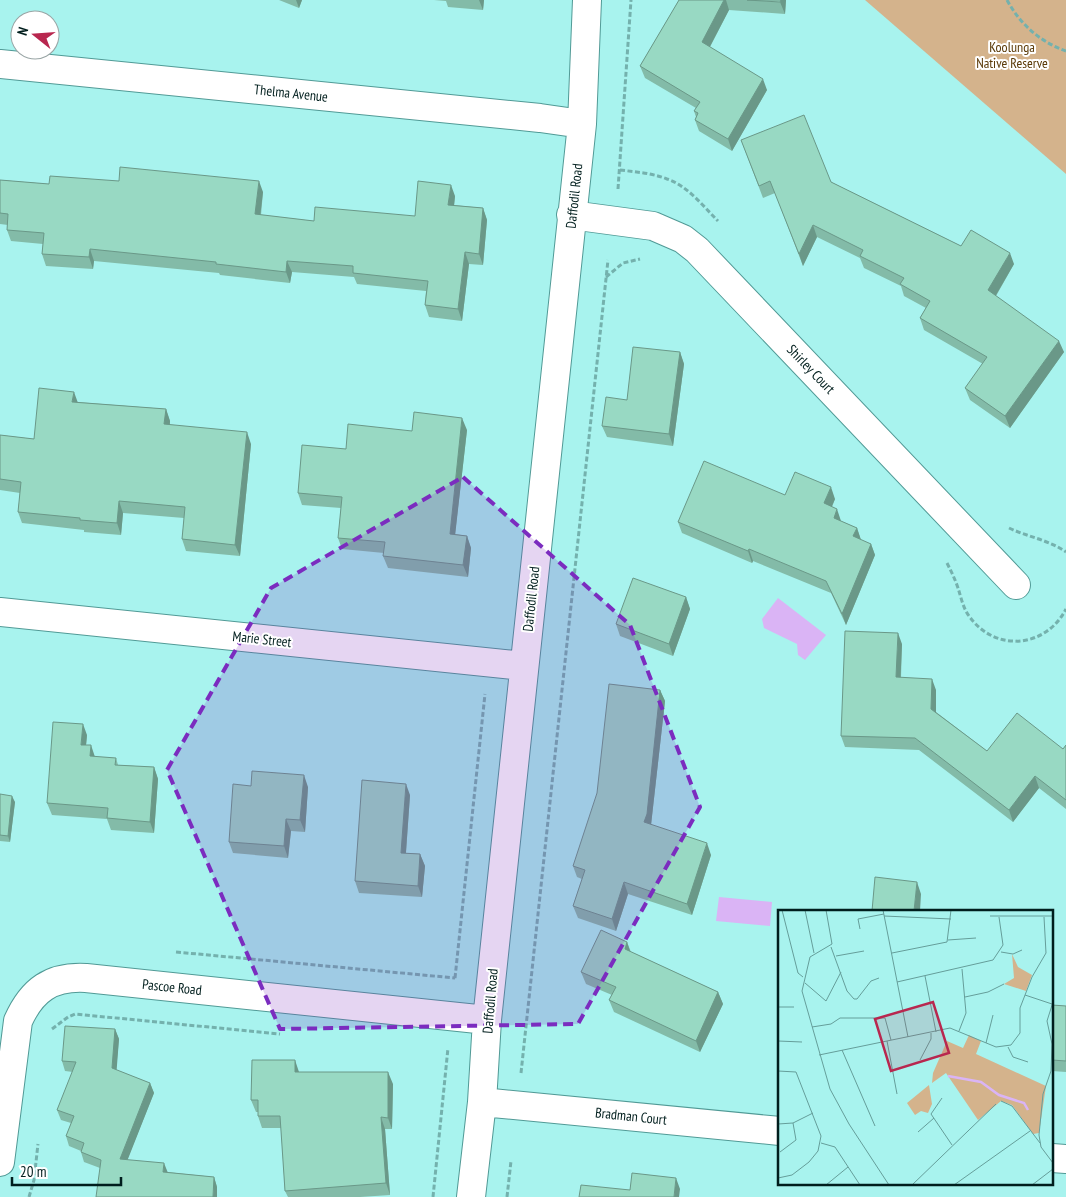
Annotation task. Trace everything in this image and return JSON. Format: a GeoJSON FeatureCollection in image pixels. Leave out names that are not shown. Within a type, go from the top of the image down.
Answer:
{"type":"FeatureCollection","features":[{"type":"Feature","properties":{"kind":"street","name":"Daffodil Road"},"geometry":{"type":"LineString","coordinates":[[472,1197],[482,1102],[487,1020],[582,124],[587,0]]}},
{"type":"Feature","properties":{"kind":"street","name":"Thelma Avenue"},"geometry":{"type":"LineString","coordinates":[[0,64],[540,118],[582,124]]}},
{"type":"Feature","properties":{"kind":"street","name":"Shirley Court"},"geometry":{"type":"LineString","coordinates":[[571,215],[653,226],[683,239],[697,250],[1016,585]]}},
{"type":"Feature","properties":{"kind":"street","name":"Marie Street"},"geometry":{"type":"LineString","coordinates":[[0,612],[524,666]]}},
{"type":"Feature","properties":{"kind":"street","name":"Pascoe Road"},"geometry":{"type":"LineString","coordinates":[[0,1162],[18,1021],[25,1006],[34,994],[46,985],[60,980],[72,977],[86,978],[487,1020]]}},
{"type":"Feature","properties":{"kind":"street","name":"Bradman Court"},"geometry":{"type":"LineString","coordinates":[[482,1102],[778,1131]]}},
{"type":"Feature","properties":{"kind":"path"},"geometry":{"type":"LineString","coordinates":[[618,191],[631,0]]}},
{"type":"Feature","properties":{"kind":"path"},"geometry":{"type":"LineString","coordinates":[[1007,0],[1016,16],[1035,34],[1055,47],[1066,51]]}},
{"type":"Feature","properties":{"kind":"path"},"geometry":{"type":"LineString","coordinates":[[520,1079],[608,260]]}},
{"type":"Feature","properties":{"kind":"path"},"geometry":{"type":"LineString","coordinates":[[455,978],[485,691]]}},
{"type":"Feature","properties":{"kind":"path"},"geometry":{"type":"LineString","coordinates":[[50,1032],[68,1017],[75,1014],[281,1034]]}},
{"type":"Feature","properties":{"kind":"path"},"geometry":{"type":"LineString","coordinates":[[433,1197],[448,1050]]}},
{"type":"Feature","properties":{"kind":"path"},"geometry":{"type":"LineString","coordinates":[[29,1197],[34,1180],[39,1135]]}},
{"type":"Feature","properties":{"kind":"path"},"geometry":{"type":"LineString","coordinates":[[507,1197],[512,1152]]}},
{"type":"Feature","properties":{"kind":"highlighted area"},"geometry":{"type":"Polygon","coordinates":[[[463,477],[630,625],[700,807],[578,1024],[280,1029],[167,770],[271,588],[463,477]]]}},
{"type":"Feature","properties":{"kind":"green space","name":"Koolunga Native Reserve"},"geometry":{"type":"Polygon","coordinates":[[[865,0],[1066,0],[1066,174],[865,0]]]}},
{"type":"Feature","properties":{"kind":"shaded area"},"geometry":{"type":"Polygon","coordinates":[[[778,598],[826,635],[805,660],[798,655],[797,644],[764,628],[762,619],[778,598]]]}},
{"type":"Feature","properties":{"kind":"shaded area"},"geometry":{"type":"Polygon","coordinates":[[[719,897],[772,902],[770,926],[716,921],[719,897]]]}},
{"type":"Feature","properties":{"kind":"building"},"geometry":{"type":"Polygon","coordinates":[[[679,0],[724,0],[702,42],[763,79],[728,139],[695,120],[698,113],[694,111],[700,102],[640,66],[679,0]]]}},
{"type":"Feature","properties":{"kind":"building"},"geometry":{"type":"Polygon","coordinates":[[[747,0],[781,0],[780,2],[747,0]]]}},
{"type":"Feature","properties":{"kind":"building"},"geometry":{"type":"Polygon","coordinates":[[[804,115],[831,182],[961,246],[971,230],[1010,253],[988,290],[1059,341],[1005,416],[965,388],[987,357],[920,318],[930,301],[900,284],[904,278],[860,256],[863,250],[813,225],[799,254],[770,181],[759,186],[741,140],[804,115]]]}},
{"type":"Feature","properties":{"kind":"building"},"geometry":{"type":"Polygon","coordinates":[[[120,167],[259,181],[255,214],[314,221],[315,207],[415,216],[418,181],[451,185],[448,205],[483,208],[479,254],[465,252],[458,309],[425,305],[428,281],[353,273],[353,266],[287,261],[286,272],[216,264],[216,262],[90,249],[89,257],[42,254],[44,233],[7,230],[8,214],[0,213],[0,180],[49,184],[50,176],[119,181],[120,167]]]}},
{"type":"Feature","properties":{"kind":"building"},"geometry":{"type":"Polygon","coordinates":[[[633,347],[680,352],[669,434],[602,426],[606,397],[627,400],[633,347]]]}},
{"type":"Feature","properties":{"kind":"building"},"geometry":{"type":"Polygon","coordinates":[[[39,388],[74,392],[72,402],[166,409],[164,424],[247,432],[235,545],[182,539],[185,507],[119,501],[117,523],[18,512],[21,482],[0,479],[0,435],[34,439],[39,388]]]}},
{"type":"Feature","properties":{"kind":"building"},"geometry":{"type":"Polygon","coordinates":[[[414,412],[462,418],[450,534],[467,536],[463,565],[383,556],[385,542],[338,538],[342,497],[298,493],[302,445],[346,449],[348,424],[412,431],[414,412]]]}},
{"type":"Feature","properties":{"kind":"building"},"geometry":{"type":"Polygon","coordinates":[[[704,461],[785,495],[795,472],[831,487],[824,503],[837,509],[834,518],[857,528],[853,536],[871,544],[842,614],[826,581],[678,522],[704,461]]]}},
{"type":"Feature","properties":{"kind":"building"},"geometry":{"type":"Polygon","coordinates":[[[633,578],[686,597],[669,644],[616,624],[633,578]]]}},
{"type":"Feature","properties":{"kind":"building"},"geometry":{"type":"Polygon","coordinates":[[[845,631],[898,633],[896,677],[932,679],[931,709],[987,751],[1017,713],[1063,749],[1066,745],[1066,800],[1035,776],[1009,810],[915,738],[841,736],[845,631]]]}},
{"type":"Feature","properties":{"kind":"building"},"geometry":{"type":"Polygon","coordinates":[[[609,684],[660,690],[647,814],[644,822],[707,843],[687,904],[624,882],[612,919],[573,906],[585,870],[573,866],[597,793],[609,684]]]}},
{"type":"Feature","properties":{"kind":"building"},"geometry":{"type":"Polygon","coordinates":[[[53,722],[83,724],[81,745],[91,745],[90,756],[116,758],[115,765],[154,767],[150,822],[107,818],[108,808],[47,803],[53,722]]]}},
{"type":"Feature","properties":{"kind":"building"},"geometry":{"type":"Polygon","coordinates":[[[252,771],[304,775],[300,820],[286,819],[284,846],[229,842],[233,784],[251,786],[252,771]]]}},
{"type":"Feature","properties":{"kind":"building"},"geometry":{"type":"Polygon","coordinates":[[[362,780],[406,784],[401,853],[420,854],[418,886],[355,881],[362,780]]]}},
{"type":"Feature","properties":{"kind":"building"},"geometry":{"type":"Polygon","coordinates":[[[0,794],[12,796],[8,836],[0,835],[0,794]]]}},
{"type":"Feature","properties":{"kind":"building"},"geometry":{"type":"Polygon","coordinates":[[[875,877],[917,882],[914,910],[872,910],[875,877]]]}},
{"type":"Feature","properties":{"kind":"building"},"geometry":{"type":"Polygon","coordinates":[[[601,930],[627,942],[625,949],[718,992],[696,1041],[609,1000],[616,987],[581,972],[601,930]]]}},
{"type":"Feature","properties":{"kind":"building"},"geometry":{"type":"Polygon","coordinates":[[[1054,1005],[1066,1006],[1066,1061],[1054,1060],[1054,1005]]]}},
{"type":"Feature","properties":{"kind":"building"},"geometry":{"type":"Polygon","coordinates":[[[65,1026],[115,1029],[112,1068],[150,1083],[120,1159],[164,1163],[163,1172],[214,1177],[213,1197],[96,1197],[101,1160],[81,1152],[84,1143],[66,1136],[74,1116],[57,1110],[76,1062],[62,1061],[65,1026]]]}},
{"type":"Feature","properties":{"kind":"building"},"geometry":{"type":"Polygon","coordinates":[[[252,1060],[295,1060],[295,1072],[388,1072],[388,1118],[381,1117],[386,1183],[285,1191],[280,1116],[258,1116],[258,1100],[251,1100],[252,1060]]]}},
{"type":"Feature","properties":{"kind":"building"},"geometry":{"type":"Polygon","coordinates":[[[632,1173],[676,1178],[674,1197],[579,1197],[581,1185],[630,1190],[632,1173]]]}}]}
